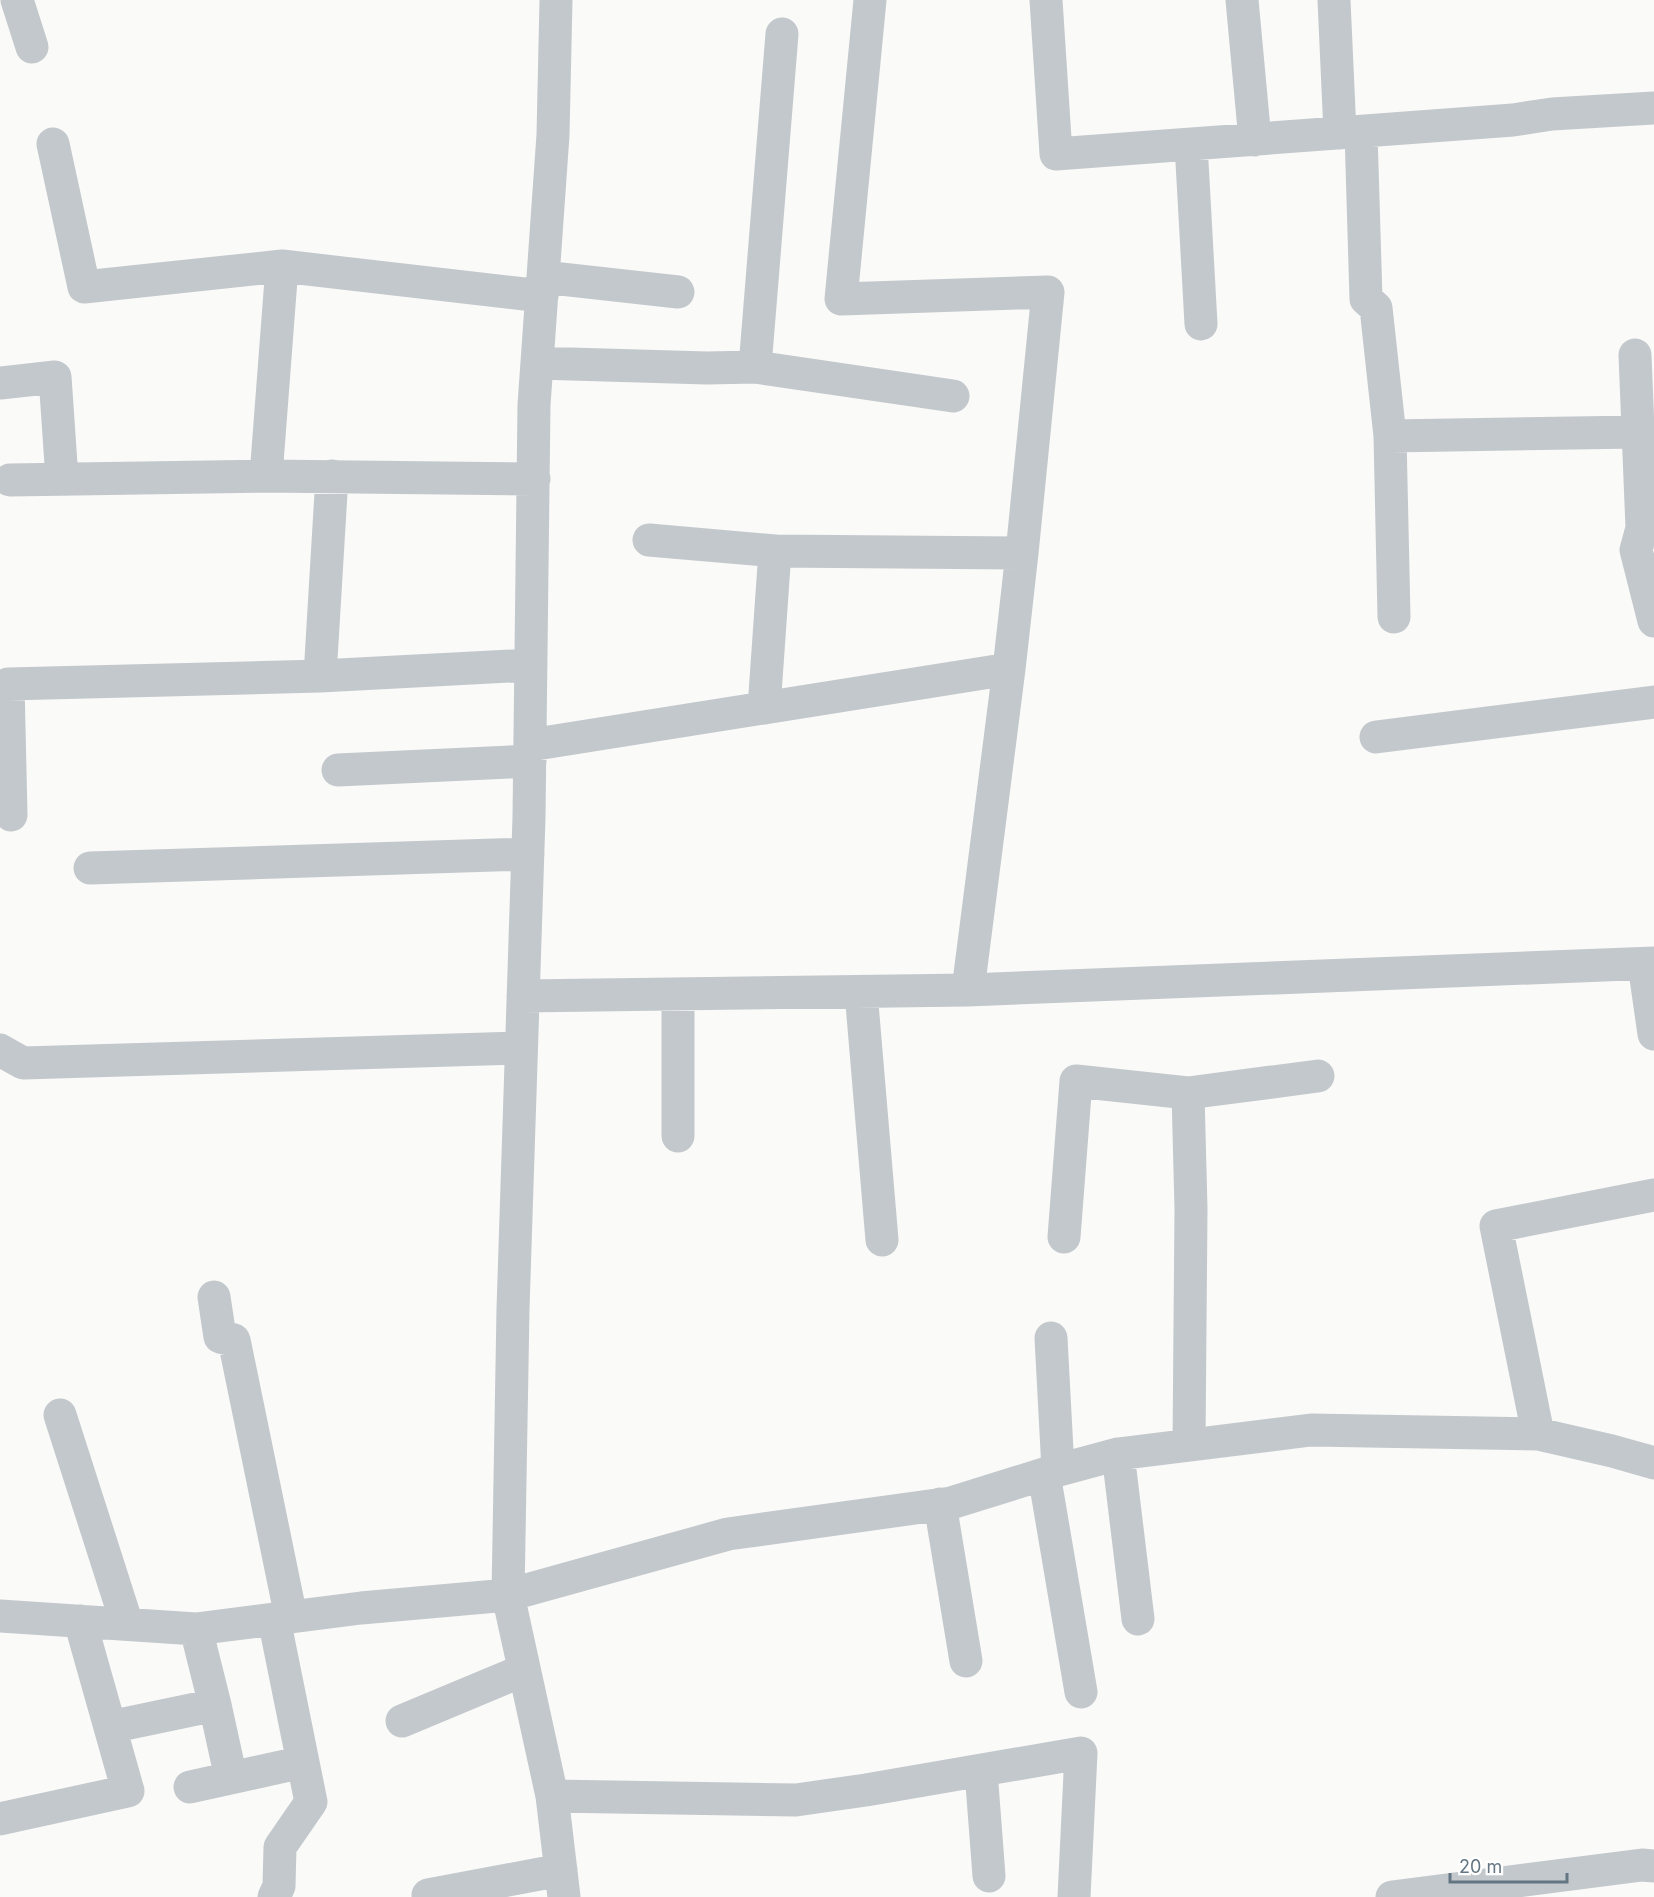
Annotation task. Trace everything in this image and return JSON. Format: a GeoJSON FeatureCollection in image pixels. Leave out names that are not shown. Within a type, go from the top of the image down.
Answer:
{"type":"FeatureCollection","features":[{"type":"Feature","properties":{"kind":"street"},"geometry":{"type":"LineString","coordinates":[[17,0],[32,47]]}},
{"type":"Feature","properties":{"kind":"street"},"geometry":{"type":"LineString","coordinates":[[428,1895],[563,1884],[552,1796],[508,1595],[513,1308],[528,854],[534,405],[553,135],[556,0]]}},
{"type":"Feature","properties":{"kind":"street"},"geometry":{"type":"LineString","coordinates":[[870,0],[842,299],[1048,292],[1009,669],[968,990]]}},
{"type":"Feature","properties":{"kind":"street"},"geometry":{"type":"LineString","coordinates":[[1046,0],[1056,154],[1513,120],[1552,114],[1654,108]]}},
{"type":"Feature","properties":{"kind":"street"},"geometry":{"type":"LineString","coordinates":[[1242,0],[1255,140]]}},
{"type":"Feature","properties":{"kind":"street"},"geometry":{"type":"LineString","coordinates":[[1335,0],[1366,298],[1376,308],[1390,436],[1394,617]]}},
{"type":"Feature","properties":{"kind":"street"},"geometry":{"type":"LineString","coordinates":[[755,367],[782,34]]}},
{"type":"Feature","properties":{"kind":"street"},"geometry":{"type":"LineString","coordinates":[[53,144],[84,287],[282,266],[542,286],[678,292]]}},
{"type":"Feature","properties":{"kind":"street"},"geometry":{"type":"LineString","coordinates":[[1191,144],[1201,324]]}},
{"type":"Feature","properties":{"kind":"street"},"geometry":{"type":"LineString","coordinates":[[266,476],[282,266]]}},
{"type":"Feature","properties":{"kind":"street"},"geometry":{"type":"LineString","coordinates":[[1635,355],[1642,528],[1636,550],[1654,621]]}},
{"type":"Feature","properties":{"kind":"street"},"geometry":{"type":"LineString","coordinates":[[537,363],[707,369],[755,367],[953,396]]}},
{"type":"Feature","properties":{"kind":"street"},"geometry":{"type":"LineString","coordinates":[[0,383],[55,376],[62,479]]}},
{"type":"Feature","properties":{"kind":"street"},"geometry":{"type":"LineString","coordinates":[[1390,436],[1638,432]]}},
{"type":"Feature","properties":{"kind":"street"},"geometry":{"type":"LineString","coordinates":[[10,480],[266,476],[534,479]]}},
{"type":"Feature","properties":{"kind":"street"},"geometry":{"type":"LineString","coordinates":[[320,676],[332,476]]}},
{"type":"Feature","properties":{"kind":"street"},"geometry":{"type":"LineString","coordinates":[[649,540],[775,551],[1022,553]]}},
{"type":"Feature","properties":{"kind":"street"},"geometry":{"type":"LineString","coordinates":[[764,708],[775,551]]}},
{"type":"Feature","properties":{"kind":"street"},"geometry":{"type":"LineString","coordinates":[[11,815],[4,684],[320,676],[531,665]]}},
{"type":"Feature","properties":{"kind":"street"},"geometry":{"type":"LineString","coordinates":[[338,770],[530,753],[764,708],[1009,669]]}},
{"type":"Feature","properties":{"kind":"street"},"geometry":{"type":"LineString","coordinates":[[1377,737],[1654,702]]}},
{"type":"Feature","properties":{"kind":"street"},"geometry":{"type":"LineString","coordinates":[[90,868],[528,854]]}},
{"type":"Feature","properties":{"kind":"street"},"geometry":{"type":"LineString","coordinates":[[523,996],[968,990],[1649,963],[1654,1034]]}},
{"type":"Feature","properties":{"kind":"street"},"geometry":{"type":"LineString","coordinates":[[861,992],[882,1239]]}},
{"type":"Feature","properties":{"kind":"street"},"geometry":{"type":"LineString","coordinates":[[678,994],[678,1136]]}},
{"type":"Feature","properties":{"kind":"street"},"geometry":{"type":"LineString","coordinates":[[0,1050],[23,1063],[521,1048]]}},
{"type":"Feature","properties":{"kind":"street"},"geometry":{"type":"LineString","coordinates":[[1064,1238],[1076,1081],[1188,1093],[1318,1076]]}},
{"type":"Feature","properties":{"kind":"street"},"geometry":{"type":"LineString","coordinates":[[1188,1093],[1191,1209],[1189,1445]]}},
{"type":"Feature","properties":{"kind":"street"},"geometry":{"type":"LineString","coordinates":[[1538,1434],[1496,1226],[1654,1195]]}},
{"type":"Feature","properties":{"kind":"street"},"geometry":{"type":"LineString","coordinates":[[214,1297],[220,1337],[234,1340],[283,1618],[303,1762],[311,1802],[280,1847],[279,1887],[274,1897]]}},
{"type":"Feature","properties":{"kind":"street"},"geometry":{"type":"LineString","coordinates":[[1051,1338],[1051,1472],[1081,1692]]}},
{"type":"Feature","properties":{"kind":"street"},"geometry":{"type":"LineString","coordinates":[[60,1415],[127,1624]]}},
{"type":"Feature","properties":{"kind":"street"},"geometry":{"type":"LineString","coordinates":[[0,1616],[196,1629],[361,1608],[508,1595],[728,1534],[951,1503],[1118,1454],[1311,1430],[1538,1434],[1654,1463]]}},
{"type":"Feature","properties":{"kind":"street"},"geometry":{"type":"LineString","coordinates":[[1118,1454],[1138,1619]]}},
{"type":"Feature","properties":{"kind":"street"},"geometry":{"type":"LineString","coordinates":[[940,1504],[966,1660]]}},
{"type":"Feature","properties":{"kind":"street"},"geometry":{"type":"LineString","coordinates":[[0,1819],[128,1791],[80,1621]]}},
{"type":"Feature","properties":{"kind":"street"},"geometry":{"type":"LineString","coordinates":[[196,1629],[231,1778]]}},
{"type":"Feature","properties":{"kind":"street"},"geometry":{"type":"LineString","coordinates":[[402,1721],[524,1670]]}},
{"type":"Feature","properties":{"kind":"street"},"geometry":{"type":"LineString","coordinates":[[110,1727],[215,1705]]}},
{"type":"Feature","properties":{"kind":"street"},"geometry":{"type":"LineString","coordinates":[[552,1796],[796,1800],[1081,1754],[1074,1897]]}},
{"type":"Feature","properties":{"kind":"street"},"geometry":{"type":"LineString","coordinates":[[190,1787],[303,1762]]}},
{"type":"Feature","properties":{"kind":"street"},"geometry":{"type":"LineString","coordinates":[[981,1771],[988,1876]]}},
{"type":"Feature","properties":{"kind":"street"},"geometry":{"type":"LineString","coordinates":[[1392,1897],[1642,1864],[1654,1866]]}}]}
